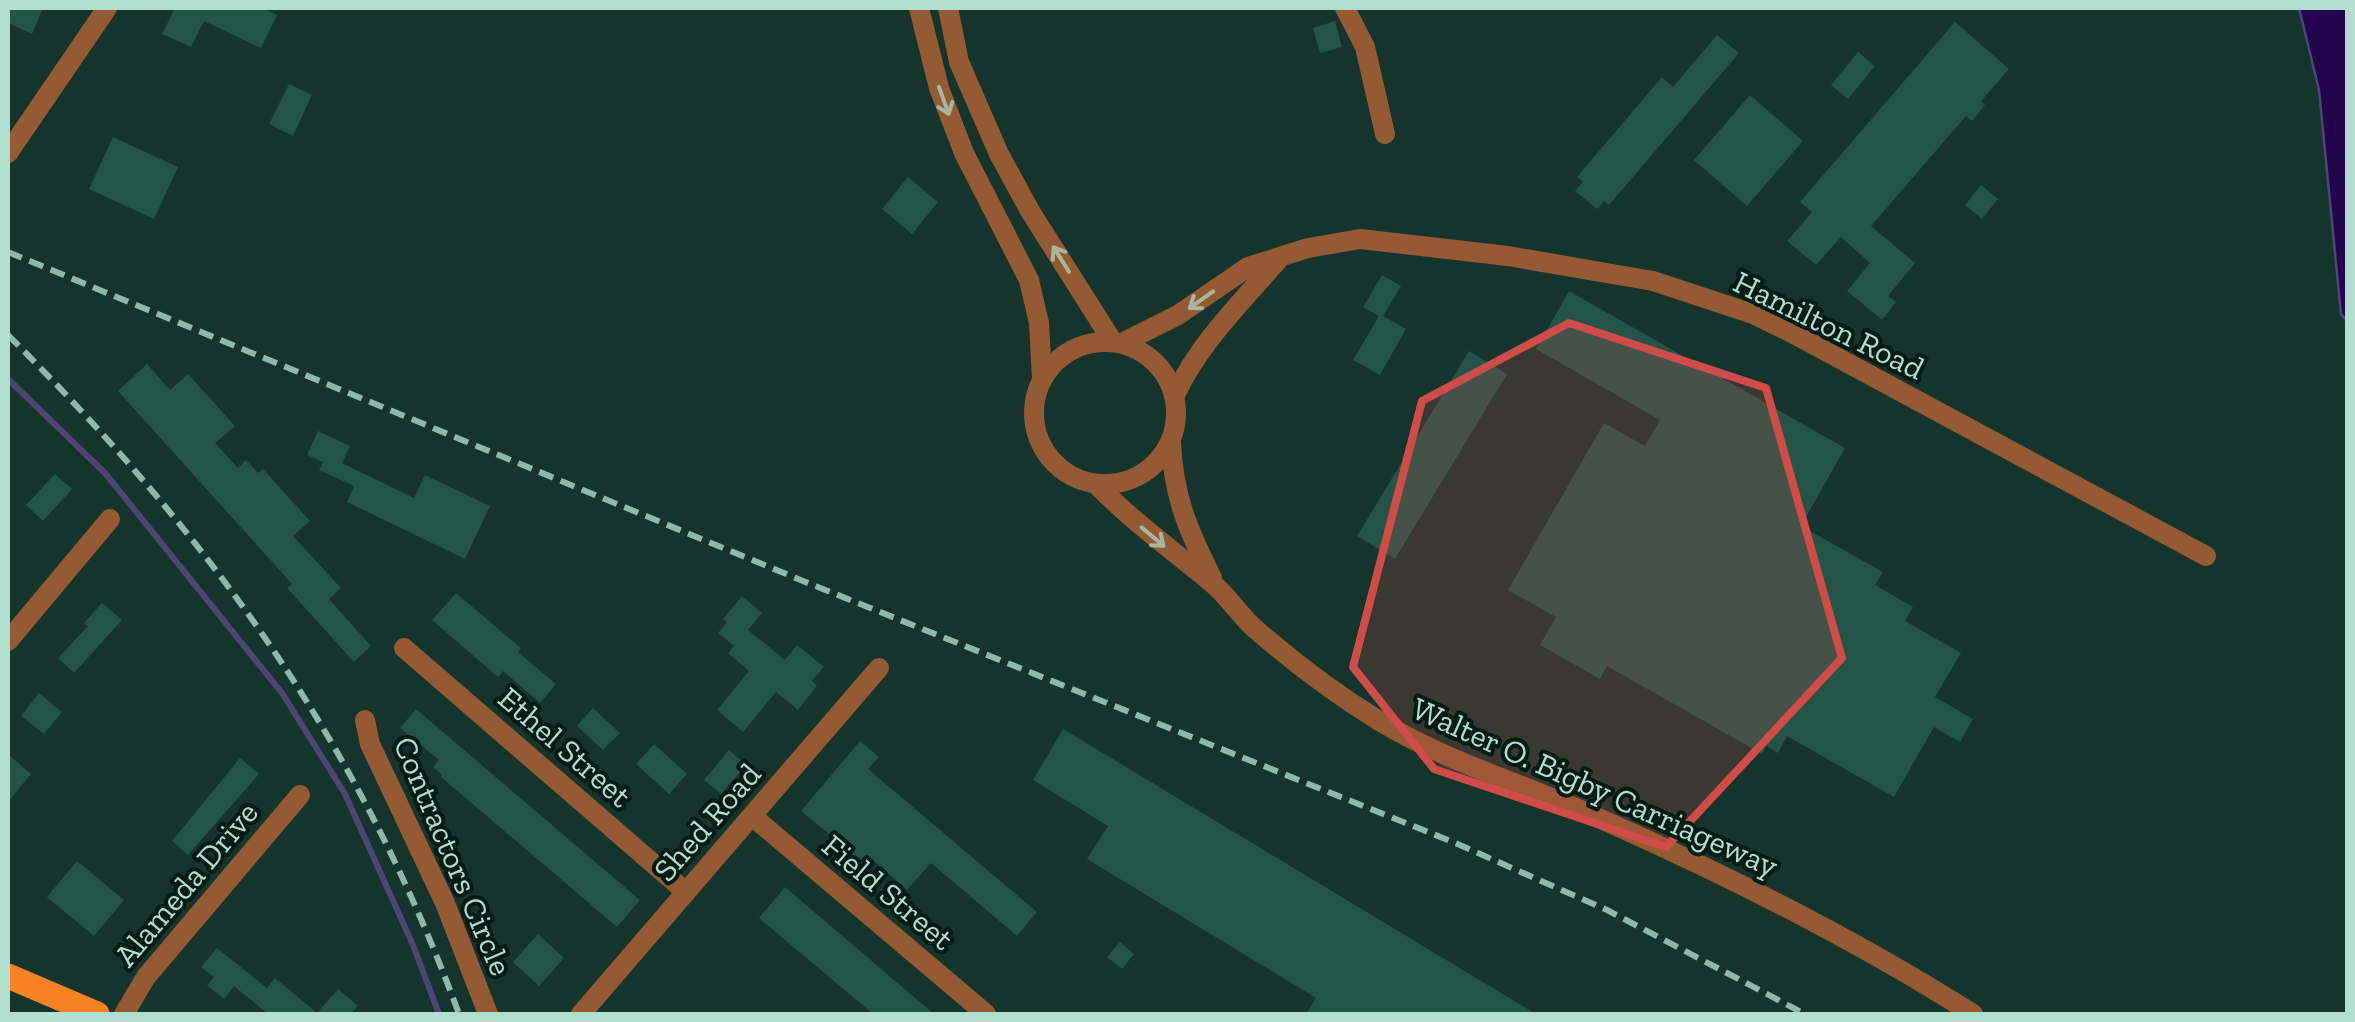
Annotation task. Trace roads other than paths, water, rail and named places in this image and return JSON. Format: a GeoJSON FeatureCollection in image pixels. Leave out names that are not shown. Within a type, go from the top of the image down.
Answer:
{"type":"FeatureCollection","features":[{"type":"Feature","properties":{"kind":"main road"},"geometry":{"type":"LineString","coordinates":[[8,976],[97,1014]]}},
{"type":"Feature","properties":{"kind":"street"},"geometry":{"type":"LineString","coordinates":[[8,153],[107,8]]}},
{"type":"Feature","properties":{"kind":"street"},"geometry":{"type":"LineString","coordinates":[[918,8],[939,88],[964,153],[1032,290],[1039,324],[1042,380]]}},
{"type":"Feature","properties":{"kind":"street"},"geometry":{"type":"LineString","coordinates":[[948,8],[959,62],[999,154],[1030,211],[1118,342]]}},
{"type":"Feature","properties":{"kind":"street"},"geometry":{"type":"LineString","coordinates":[[1345,8],[1364,46],[1386,134]]}},
{"type":"Feature","properties":{"kind":"street","name":"Hamilton Road"},"geometry":{"type":"LineString","coordinates":[[1118,342],[1178,315],[1248,267],[1308,248],[1360,239],[1508,256],[1653,282],[1753,314],[1792,333],[2206,556]]}},
{"type":"Feature","properties":{"kind":"street","name":"Hamilton Road"},"geometry":{"type":"LineString","coordinates":[[1175,395],[1220,323],[1278,260]]}},
{"type":"Feature","properties":{"kind":"street"},"geometry":{"type":"LineString","coordinates":[[1092,342],[1118,342],[1152,358],[1166,374],[1175,395],[1177,418],[1171,441],[1159,460],[1141,475],[1119,484],[1096,484],[1074,478],[1055,465],[1041,446],[1034,424],[1034,401],[1054,362],[1092,342]]}},
{"type":"Feature","properties":{"kind":"street","name":"Walter O. Bigby Carriageway"},"geometry":{"type":"LineString","coordinates":[[1171,441],[1178,503],[1214,585]]}},
{"type":"Feature","properties":{"kind":"street","name":"Walter O. Bigby Carriageway"},"geometry":{"type":"LineString","coordinates":[[1096,484],[1317,680],[1383,723],[1457,760],[1599,818],[1730,878],[1846,938],[1972,1014]]}},
{"type":"Feature","properties":{"kind":"street"},"geometry":{"type":"LineString","coordinates":[[8,641],[110,519]]}},
{"type":"Feature","properties":{"kind":"street","name":"Ethel Street"},"geometry":{"type":"LineString","coordinates":[[404,648],[686,892]]}},
{"type":"Feature","properties":{"kind":"street","name":"Shed Road"},"geometry":{"type":"LineString","coordinates":[[581,1014],[879,668]]}},
{"type":"Feature","properties":{"kind":"street","name":"Contractors Circle"},"geometry":{"type":"LineString","coordinates":[[365,720],[370,744],[445,903],[488,1014]]}},
{"type":"Feature","properties":{"kind":"street","name":"Alameda Drive"},"geometry":{"type":"LineString","coordinates":[[124,1014],[146,977],[300,795]]}},
{"type":"Feature","properties":{"kind":"street","name":"Field Street"},"geometry":{"type":"LineString","coordinates":[[752,816],[986,1014]]}},
{"type":"Feature","properties":{"kind":"waterway"},"geometry":{"type":"LineString","coordinates":[[8,379],[105,473],[282,693],[345,794],[413,945],[439,1014]]}},
{"type":"Feature","properties":{"kind":"railway"},"geometry":{"type":"LineString","coordinates":[[8,252],[803,581],[1453,842],[1607,910],[1805,1014]]}},
{"type":"Feature","properties":{"kind":"railway"},"geometry":{"type":"LineString","coordinates":[[8,335],[150,489],[272,649],[326,733],[375,822],[419,915],[459,1014]]}}]}
